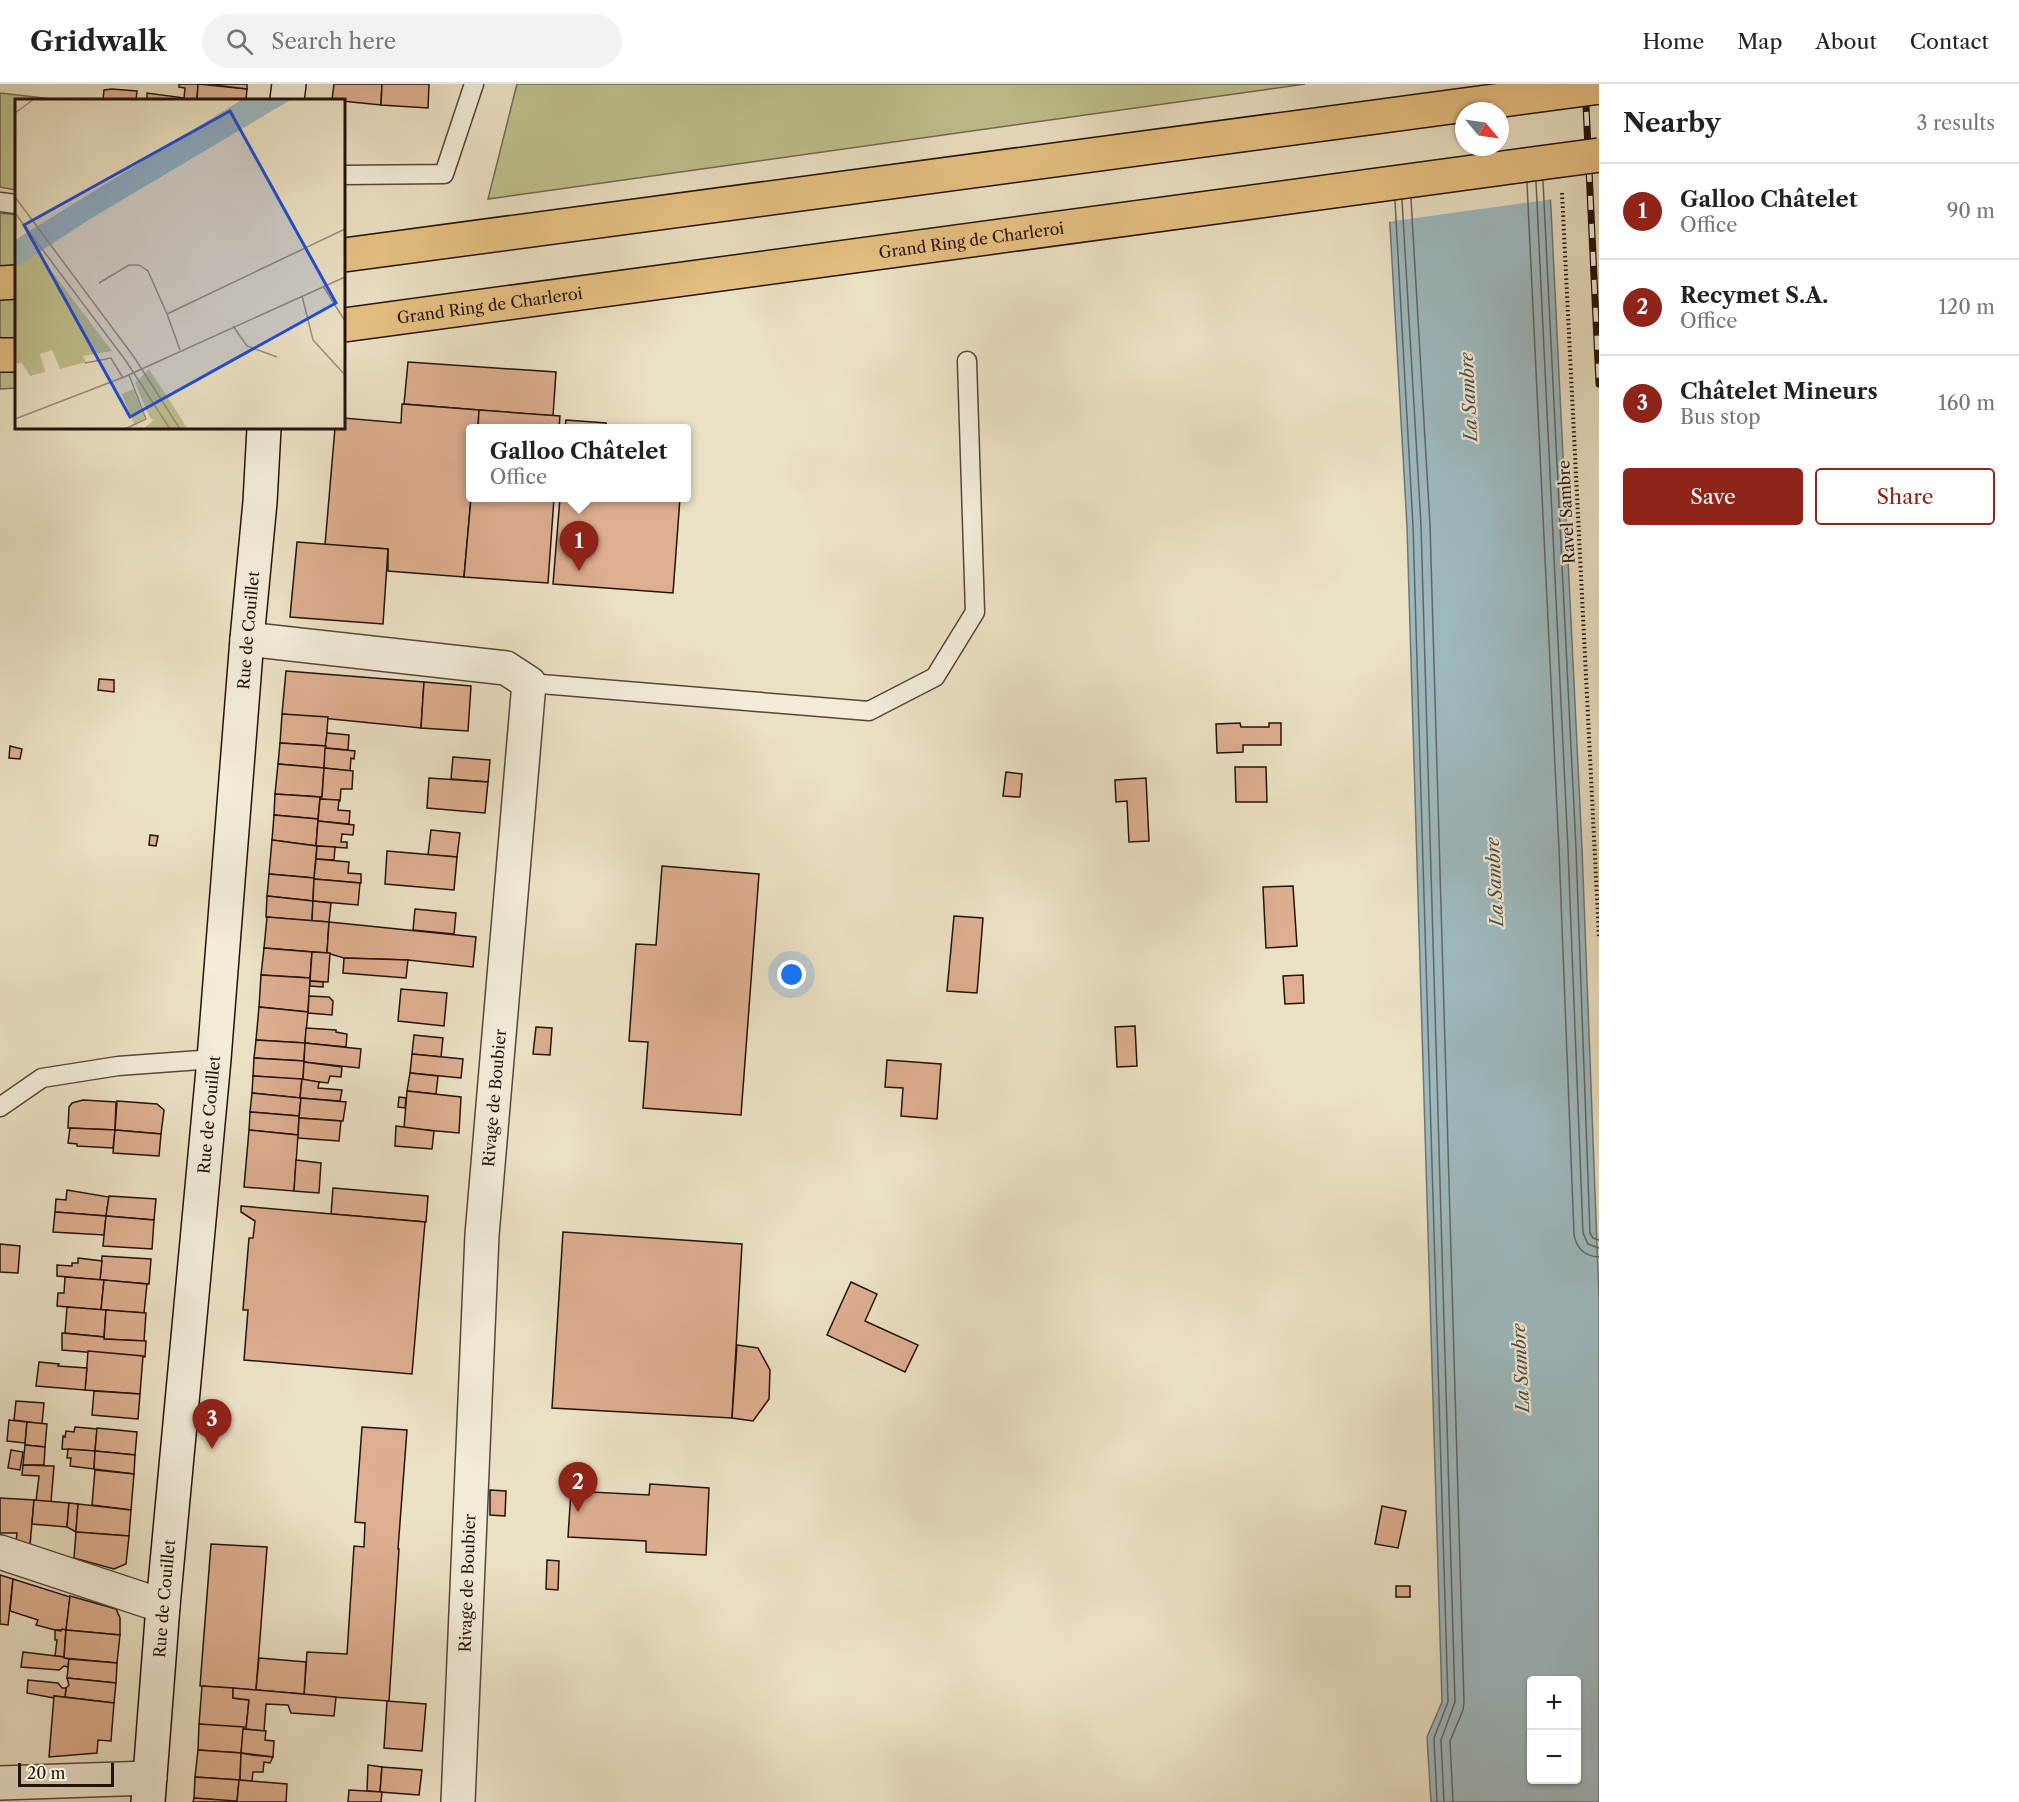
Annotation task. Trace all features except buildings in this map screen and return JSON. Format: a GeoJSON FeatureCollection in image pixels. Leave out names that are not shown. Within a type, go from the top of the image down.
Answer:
{"type":"FeatureCollection","features":[{"type":"Feature","properties":{"kind":"highway"},"geometry":{"type":"LineString","coordinates":[[345,255],[1599,87]]}},
{"type":"Feature","properties":{"kind":"highway","name":"Grand Ring de Charleroi"},"geometry":{"type":"LineString","coordinates":[[345,326],[1599,155]]}},
{"type":"Feature","properties":{"kind":"highway"},"geometry":{"type":"LineString","coordinates":[[0,283],[15,282]]}},
{"type":"Feature","properties":{"kind":"street"},"geometry":{"type":"LineString","coordinates":[[287,99],[289,84]]}},
{"type":"Feature","properties":{"kind":"street","name":"Rue de Couillet"},"geometry":{"type":"LineString","coordinates":[[149,1790],[163,1606],[214,1059],[260,502],[264,429]]}},
{"type":"Feature","properties":{"kind":"street"},"geometry":{"type":"LineString","coordinates":[[247,639],[506,668],[529,683]]}},
{"type":"Feature","properties":{"kind":"street","name":"Rivage de Boubier"},"geometry":{"type":"LineString","coordinates":[[458,1802],[482,1234],[529,683]]}},
{"type":"Feature","properties":{"kind":"street"},"geometry":{"type":"LineString","coordinates":[[0,1552],[163,1606]]}},
{"type":"Feature","properties":{"kind":"street"},"geometry":{"type":"LineString","coordinates":[[0,1783],[149,1790]]}},
{"type":"Feature","properties":{"kind":"lane"},"geometry":{"type":"LineString","coordinates":[[345,175],[444,174],[474,84]]}},
{"type":"Feature","properties":{"kind":"lane"},"geometry":{"type":"LineString","coordinates":[[0,202],[15,204]]}},
{"type":"Feature","properties":{"kind":"lane"},"geometry":{"type":"LineString","coordinates":[[529,683],[869,711],[935,677],[975,612],[966,361]]}},
{"type":"Feature","properties":{"kind":"lane"},"geometry":{"type":"LineString","coordinates":[[0,1107],[42,1078],[118,1066],[214,1059]]}},
{"type":"Feature","properties":{"kind":"path","name":"Ravel Sambre"},"geometry":{"type":"LineString","coordinates":[[1562,191],[1599,938]]}},
{"type":"Feature","properties":{"kind":"green space"},"geometry":{"type":"Polygon","coordinates":[[[517,84],[1305,84],[488,199],[517,84]]]}},
{"type":"Feature","properties":{"kind":"green space"},"geometry":{"type":"Polygon","coordinates":[[[0,93],[52,99],[15,99],[15,190],[0,187],[0,93]]]}},
{"type":"Feature","properties":{"kind":"green space"},"geometry":{"type":"Polygon","coordinates":[[[0,213],[15,215],[15,388],[0,389],[0,213]]]}},
{"type":"Feature","properties":{"kind":"water","name":"La Sambre"},"geometry":{"type":"Polygon","coordinates":[[[1382,84],[1542,84],[1551,209],[1582,848],[1599,1298],[1599,1802],[1431,1802],[1427,1737],[1442,1702],[1407,526],[1382,84]]]}},
{"type":"Feature","properties":{"kind":"pier"},"geometry":{"type":"Polygon","coordinates":[[[1379,84],[1545,84],[1554,199],[1387,222],[1379,84]]]}},
{"type":"Feature","properties":{"kind":"railway"},"geometry":{"type":"LineString","coordinates":[[1585,84],[1599,384]]}},
{"type":"Feature","properties":{"kind":"place","name":"Galloo Châtelet"},"geometry":{"type":"Point","coordinates":[579,571]}},
{"type":"Feature","properties":{"kind":"place","name":"Châtelet Mineurs"},"geometry":{"type":"Point","coordinates":[212,1449]}},
{"type":"Feature","properties":{"kind":"place","name":"Recymet S.A."},"geometry":{"type":"Point","coordinates":[578,1512]}}]}
